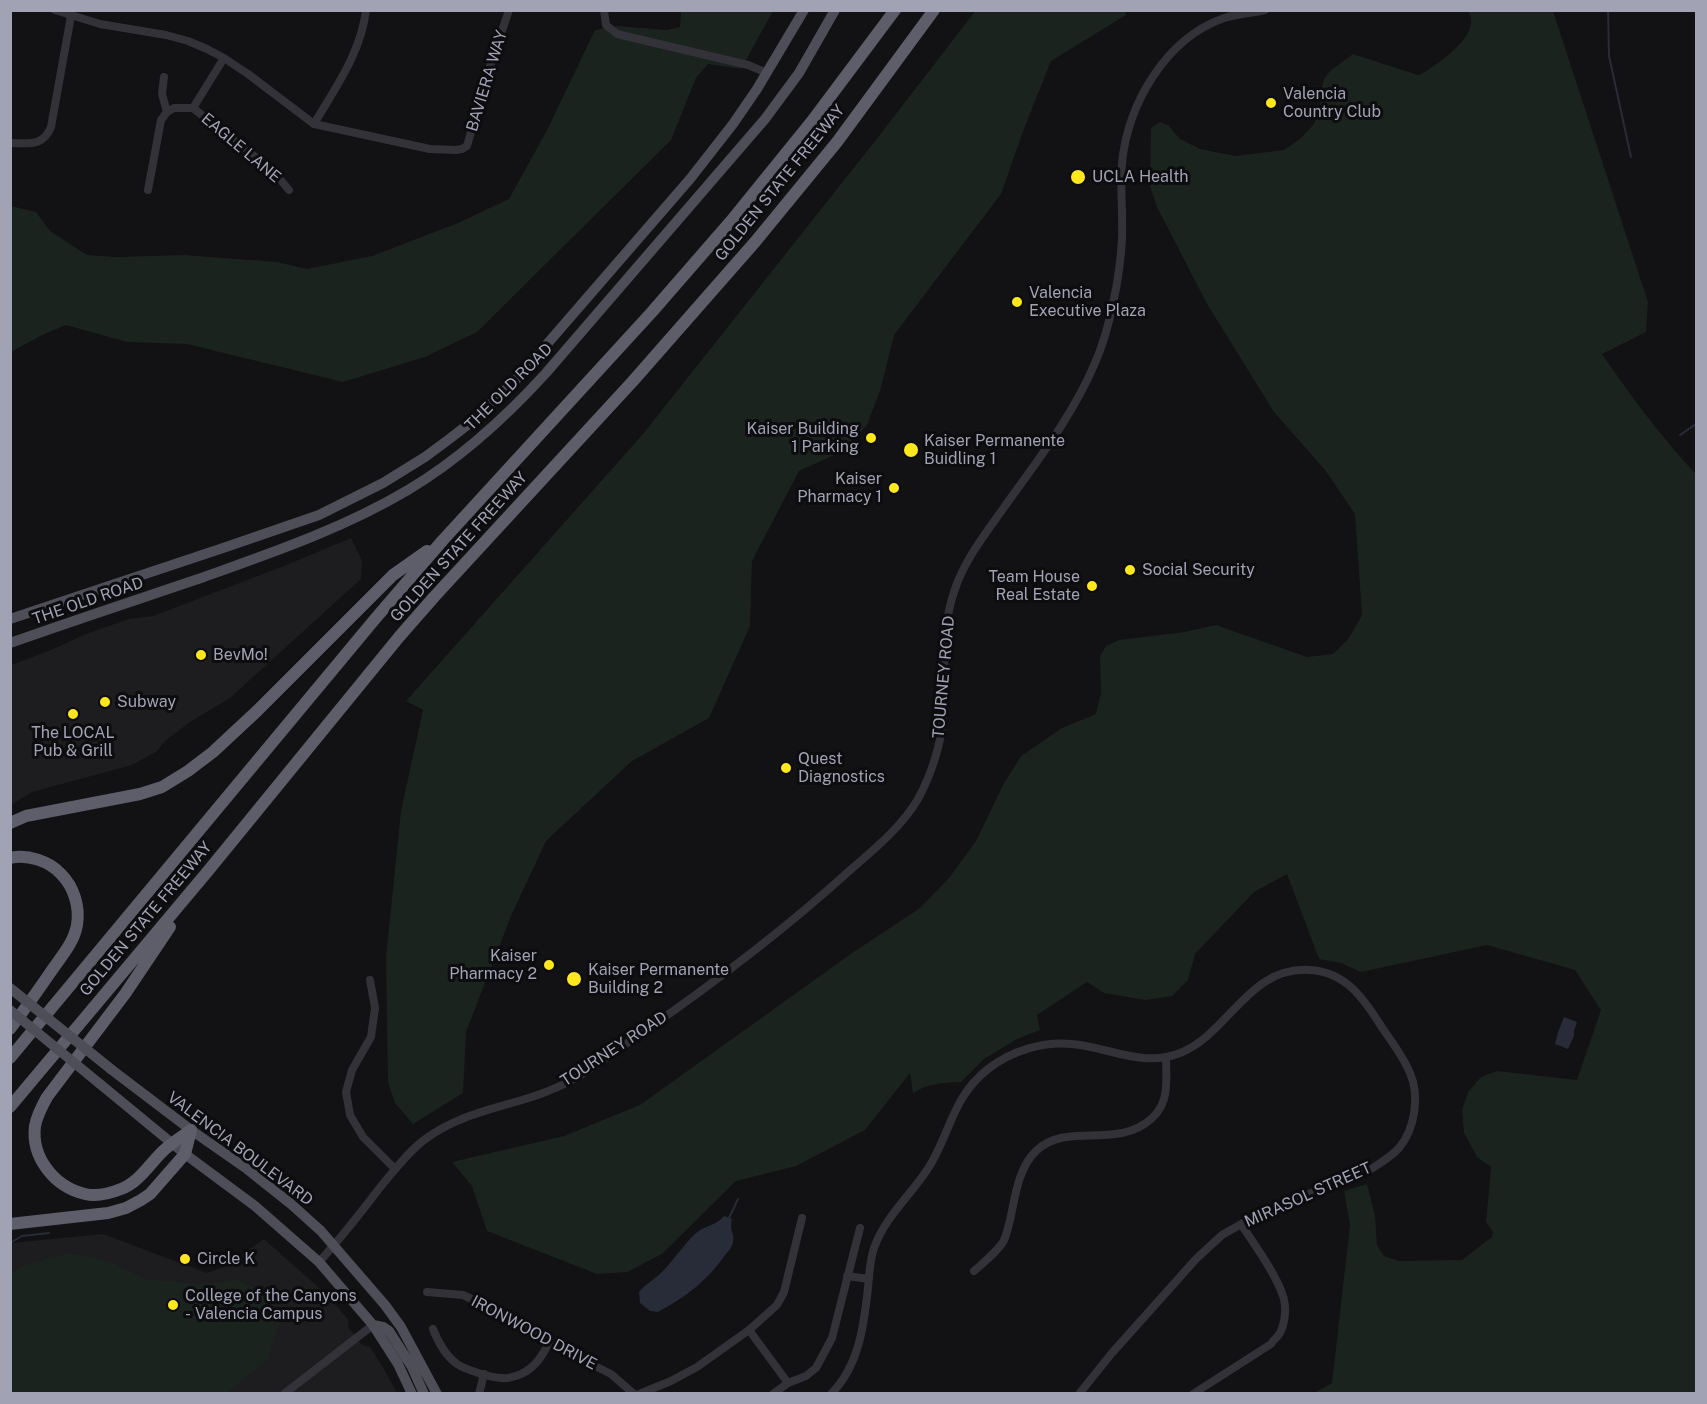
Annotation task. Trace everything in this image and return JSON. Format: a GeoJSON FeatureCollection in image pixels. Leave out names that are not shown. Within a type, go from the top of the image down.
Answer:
{"type":"FeatureCollection","features":[{"type":"Feature","properties":{"kind":"highway","name":"GOLDEN STATE FREEWAY"},"geometry":{"type":"LineString","coordinates":[[10,1059],[229,793],[443,540],[644,321],[724,229],[812,121],[894,10]]}},
{"type":"Feature","properties":{"kind":"highway","name":"GOLDEN STATE FREEWAY"},"geometry":{"type":"LineString","coordinates":[[10,1107],[434,597],[633,381],[755,242],[837,142],[934,10]]}},
{"type":"Feature","properties":{"kind":"highway"},"geometry":{"type":"LineString","coordinates":[[10,823],[26,816],[140,794],[162,787],[188,771],[213,752],[257,711],[393,575],[443,540]]}},
{"type":"Feature","properties":{"kind":"highway"},"geometry":{"type":"LineString","coordinates":[[10,858],[25,857],[38,860],[58,871],[72,889],[78,915],[77,926],[66,950],[10,1029]]}},
{"type":"Feature","properties":{"kind":"highway"},"geometry":{"type":"LineString","coordinates":[[191,1130],[172,1143],[143,1174],[123,1189],[105,1194],[87,1195],[57,1180],[45,1167],[36,1146],[35,1128],[39,1111],[47,1097],[125,994],[208,871]]}},
{"type":"Feature","properties":{"kind":"highway"},"geometry":{"type":"LineString","coordinates":[[10,1224],[108,1213],[126,1208],[150,1194],[185,1154],[191,1130]]}},
{"type":"Feature","properties":{"kind":"main road","name":"THE OLD ROAD"},"geometry":{"type":"LineString","coordinates":[[10,619],[319,515],[383,483],[433,452],[470,423],[514,381],[690,179],[733,124],[768,73],[804,10]]}},
{"type":"Feature","properties":{"kind":"main road","name":"THE OLD ROAD"},"geometry":{"type":"LineString","coordinates":[[10,643],[233,567],[327,532],[377,508],[447,464],[523,399],[734,156],[799,73],[835,10]]}},
{"type":"Feature","properties":{"kind":"main road","name":"VALENCIA BOULEVARD"},"geometry":{"type":"LineString","coordinates":[[10,988],[112,1070],[291,1204],[334,1245],[385,1305],[401,1327],[437,1394]]}},
{"type":"Feature","properties":{"kind":"main road"},"geometry":{"type":"LineString","coordinates":[[10,1010],[185,1154],[255,1206],[319,1262],[373,1325],[398,1364],[412,1394]]}},
{"type":"Feature","properties":{"kind":"main road"},"geometry":{"type":"LineString","coordinates":[[373,1325],[388,1330],[412,1367],[424,1394]]}},
{"type":"Feature","properties":{"kind":"street"},"geometry":{"type":"LineString","coordinates":[[56,10],[100,24],[188,41],[224,58],[315,124],[351,62],[366,10]]}},
{"type":"Feature","properties":{"kind":"street","name":"BAVIERA WAY"},"geometry":{"type":"LineString","coordinates":[[315,124],[420,147],[462,149],[467,146],[509,10]]}},
{"type":"Feature","properties":{"kind":"street"},"geometry":{"type":"LineString","coordinates":[[604,10],[606,26],[617,34],[747,65],[768,73]]}},
{"type":"Feature","properties":{"kind":"street","name":"TOURNEY ROAD"},"geometry":{"type":"LineString","coordinates":[[319,1262],[395,1169],[421,1142],[471,1114],[538,1095],[572,1080],[750,956],[835,885],[903,821],[918,798],[937,748],[942,722],[944,642],[953,595],[964,566],[1065,421],[1095,363],[1106,331],[1119,269],[1122,239],[1122,159],[1126,136],[1134,112],[1154,75],[1168,57],[1195,33],[1223,19],[1265,10]]}},
{"type":"Feature","properties":{"kind":"street"},"geometry":{"type":"LineString","coordinates":[[10,143],[33,143],[43,140],[48,135],[71,16]]}},
{"type":"Feature","properties":{"kind":"street"},"geometry":{"type":"LineString","coordinates":[[148,190],[161,120],[167,112],[174,108],[182,106],[193,108],[224,58]]}},
{"type":"Feature","properties":{"kind":"street"},"geometry":{"type":"LineString","coordinates":[[164,76],[162,94],[167,112]]}},
{"type":"Feature","properties":{"kind":"street","name":"EAGLE LANE"},"geometry":{"type":"LineString","coordinates":[[193,108],[273,171],[289,190]]}},
{"type":"Feature","properties":{"kind":"street","name":"MIRASOL STREET"},"geometry":{"type":"LineString","coordinates":[[1079,1394],[1112,1353],[1196,1259],[1222,1235],[1259,1214],[1371,1169],[1399,1147],[1413,1117],[1416,1097],[1411,1074],[1363,998],[1349,984],[1333,975],[1312,970],[1294,970],[1261,983],[1208,1037],[1181,1053],[1166,1057]]}},
{"type":"Feature","properties":{"kind":"street"},"geometry":{"type":"LineString","coordinates":[[370,980],[375,1008],[371,1037],[352,1070],[346,1092],[350,1115],[363,1137],[395,1169]]}},
{"type":"Feature","properties":{"kind":"street"},"geometry":{"type":"LineString","coordinates":[[831,1394],[854,1358],[864,1327],[873,1250],[882,1229],[932,1163],[960,1099],[976,1079],[1007,1056],[1048,1044],[1073,1044],[1121,1055],[1166,1057],[1167,1082],[1164,1098],[1157,1113],[1146,1124],[1115,1134],[1064,1136],[1036,1151],[1020,1178],[1004,1241],[974,1271]]}},
{"type":"Feature","properties":{"kind":"street"},"geometry":{"type":"LineString","coordinates":[[639,1394],[697,1367],[749,1330],[777,1305],[784,1292],[801,1218]]}},
{"type":"Feature","properties":{"kind":"street"},"geometry":{"type":"LineString","coordinates":[[1193,1394],[1271,1344],[1280,1333],[1285,1307],[1283,1296],[1241,1224]]}},
{"type":"Feature","properties":{"kind":"street"},"geometry":{"type":"LineString","coordinates":[[773,1394],[816,1368],[827,1348],[832,1338],[860,1228]]}},
{"type":"Feature","properties":{"kind":"street"},"geometry":{"type":"LineString","coordinates":[[847,1276],[869,1279]]}},
{"type":"Feature","properties":{"kind":"street","name":"IRONWOOD DRIVE"},"geometry":{"type":"LineString","coordinates":[[427,1292],[463,1295],[525,1325],[549,1343],[611,1374],[633,1394]]}},
{"type":"Feature","properties":{"kind":"street"},"geometry":{"type":"LineString","coordinates":[[284,1394],[373,1325]]}},
{"type":"Feature","properties":{"kind":"street"},"geometry":{"type":"LineString","coordinates":[[433,1329],[441,1344],[458,1364],[502,1378],[518,1375],[537,1362],[549,1343]]}},
{"type":"Feature","properties":{"kind":"street"},"geometry":{"type":"LineString","coordinates":[[749,1330],[789,1383]]}},
{"type":"Feature","properties":{"kind":"street"},"geometry":{"type":"LineString","coordinates":[[478,1394],[484,1374]]}},
{"type":"Feature","properties":{"kind":"shaded area"},"geometry":{"type":"Polygon","coordinates":[[[976,10],[1125,10],[1126,15],[1051,61],[1001,194],[894,335],[880,391],[867,425],[845,450],[799,471],[752,561],[750,626],[709,718],[632,761],[546,841],[511,916],[466,1032],[463,1093],[413,1124],[395,1103],[388,1082],[386,957],[401,811],[423,710],[406,701],[643,434],[976,10]]]}},
{"type":"Feature","properties":{"kind":"shaded area"},"geometry":{"type":"Polygon","coordinates":[[[681,11],[773,11],[741,69],[708,64],[696,78],[671,140],[477,332],[425,357],[343,382],[187,344],[127,342],[66,325],[11,352],[11,206],[36,212],[50,231],[87,255],[117,257],[184,255],[277,262],[307,269],[372,256],[458,223],[509,199],[547,130],[595,30],[616,26],[667,30],[680,27],[681,11]]]}},
{"type":"Feature","properties":{"kind":"shaded area","name":"Valencia Country Club"},"geometry":{"type":"Polygon","coordinates":[[[1468,11],[1553,11],[1648,302],[1646,332],[1602,354],[1647,416],[1696,474],[1696,1393],[1314,1393],[1332,1383],[1350,1225],[1344,1191],[1367,1184],[1375,1215],[1377,1245],[1384,1256],[1399,1261],[1462,1260],[1492,1237],[1493,1232],[1486,1222],[1491,1167],[1477,1157],[1464,1133],[1462,1110],[1468,1092],[1481,1077],[1497,1071],[1577,1080],[1601,1010],[1575,970],[1487,945],[1361,972],[1341,963],[1319,959],[1287,874],[1254,892],[1195,954],[1188,980],[1172,996],[1145,1000],[1104,993],[1087,982],[1037,1015],[1040,1030],[1017,1039],[984,1059],[961,1082],[930,1085],[913,1093],[910,1073],[865,1130],[796,1166],[736,1181],[662,1254],[627,1272],[597,1274],[487,1231],[472,1186],[452,1162],[564,1136],[640,1105],[852,953],[920,908],[949,878],[976,841],[1003,785],[1021,756],[1062,728],[1096,714],[1101,693],[1100,656],[1106,646],[1119,640],[1184,632],[1216,625],[1307,657],[1333,654],[1349,638],[1362,615],[1355,514],[1325,470],[1274,412],[1207,304],[1157,207],[1150,186],[1151,128],[1160,122],[1168,125],[1180,139],[1200,149],[1236,156],[1284,150],[1300,139],[1314,124],[1320,107],[1320,94],[1324,79],[1330,71],[1353,54],[1418,75],[1422,74],[1448,55],[1465,38],[1470,29],[1471,20],[1468,11]]]}},
{"type":"Feature","properties":{"kind":"shaded area"},"geometry":{"type":"Polygon","coordinates":[[[351,538],[362,561],[361,579],[230,698],[190,722],[165,741],[156,752],[132,765],[32,792],[11,805],[11,665],[129,619],[153,616],[351,538]]]}},
{"type":"Feature","properties":{"kind":"shaded area","name":"College of the Canyons - Valencia Campus"},"geometry":{"type":"Polygon","coordinates":[[[103,1234],[207,1273],[225,1267],[264,1239],[325,1293],[347,1318],[348,1327],[362,1345],[370,1347],[397,1393],[11,1394],[11,1243],[103,1234]]]}},
{"type":"Feature","properties":{"kind":"shaded area","name":"College of the Canyons - Valencia Campus"},"geometry":{"type":"Polygon","coordinates":[[[69,1253],[112,1263],[145,1279],[201,1284],[236,1279],[260,1290],[280,1321],[268,1359],[227,1393],[11,1393],[11,1274],[22,1266],[69,1253]]]}},
{"type":"Feature","properties":{"kind":"water"},"geometry":{"type":"Polygon","coordinates":[[[1564,1017],[1577,1022],[1568,1049],[1555,1044],[1564,1017]]]}},
{"type":"Feature","properties":{"kind":"water"},"geometry":{"type":"Polygon","coordinates":[[[724,1216],[732,1219],[733,1242],[712,1272],[687,1294],[658,1312],[650,1311],[640,1303],[639,1292],[664,1270],[687,1242],[703,1228],[718,1222],[724,1216]]]}},
{"type":"Feature","properties":{"kind":"waterway"},"geometry":{"type":"LineString","coordinates":[[1608,10],[1609,56],[1631,157]]}},
{"type":"Feature","properties":{"kind":"waterway"},"geometry":{"type":"LineString","coordinates":[[1680,435],[1696,424]]}},
{"type":"Feature","properties":{"kind":"waterway"},"geometry":{"type":"LineString","coordinates":[[729,1218],[738,1199]]}},
{"type":"Feature","properties":{"kind":"waterway"},"geometry":{"type":"LineString","coordinates":[[10,1243],[22,1236],[49,1233]]}},
{"type":"Feature","properties":{"kind":"place","name":"Valencia Country Club"},"geometry":{"type":"Point","coordinates":[1271,103]}},
{"type":"Feature","properties":{"kind":"place","name":"UCLA Health"},"geometry":{"type":"Point","coordinates":[1078,177]}},
{"type":"Feature","properties":{"kind":"place","name":"Valencia Executive Plaza"},"geometry":{"type":"Point","coordinates":[1017,302]}},
{"type":"Feature","properties":{"kind":"place","name":"Kaiser Building 1 Parking"},"geometry":{"type":"Point","coordinates":[871,438]}},
{"type":"Feature","properties":{"kind":"place","name":"Kaiser Permanente Buidling 1"},"geometry":{"type":"Point","coordinates":[911,450]}},
{"type":"Feature","properties":{"kind":"place","name":"Kaiser Pharmacy 1"},"geometry":{"type":"Point","coordinates":[894,488]}},
{"type":"Feature","properties":{"kind":"place","name":"Social Security"},"geometry":{"type":"Point","coordinates":[1130,570]}},
{"type":"Feature","properties":{"kind":"place","name":"Team House Real Estate"},"geometry":{"type":"Point","coordinates":[1092,586]}},
{"type":"Feature","properties":{"kind":"place","name":"BevMo!"},"geometry":{"type":"Point","coordinates":[201,655]}},
{"type":"Feature","properties":{"kind":"place","name":"Subway"},"geometry":{"type":"Point","coordinates":[105,702]}},
{"type":"Feature","properties":{"kind":"place","name":"The LOCAL Pub & Grill"},"geometry":{"type":"Point","coordinates":[73,714]}},
{"type":"Feature","properties":{"kind":"place","name":"Quest Diagnostics"},"geometry":{"type":"Point","coordinates":[786,768]}},
{"type":"Feature","properties":{"kind":"place","name":"Kaiser Pharmacy 2"},"geometry":{"type":"Point","coordinates":[549,965]}},
{"type":"Feature","properties":{"kind":"place","name":"Kaiser Permanente Building 2"},"geometry":{"type":"Point","coordinates":[574,979]}},
{"type":"Feature","properties":{"kind":"place","name":"Circle K"},"geometry":{"type":"Point","coordinates":[185,1259]}},
{"type":"Feature","properties":{"kind":"place","name":"College of the Canyons - Valencia Campus"},"geometry":{"type":"Point","coordinates":[173,1305]}}]}
